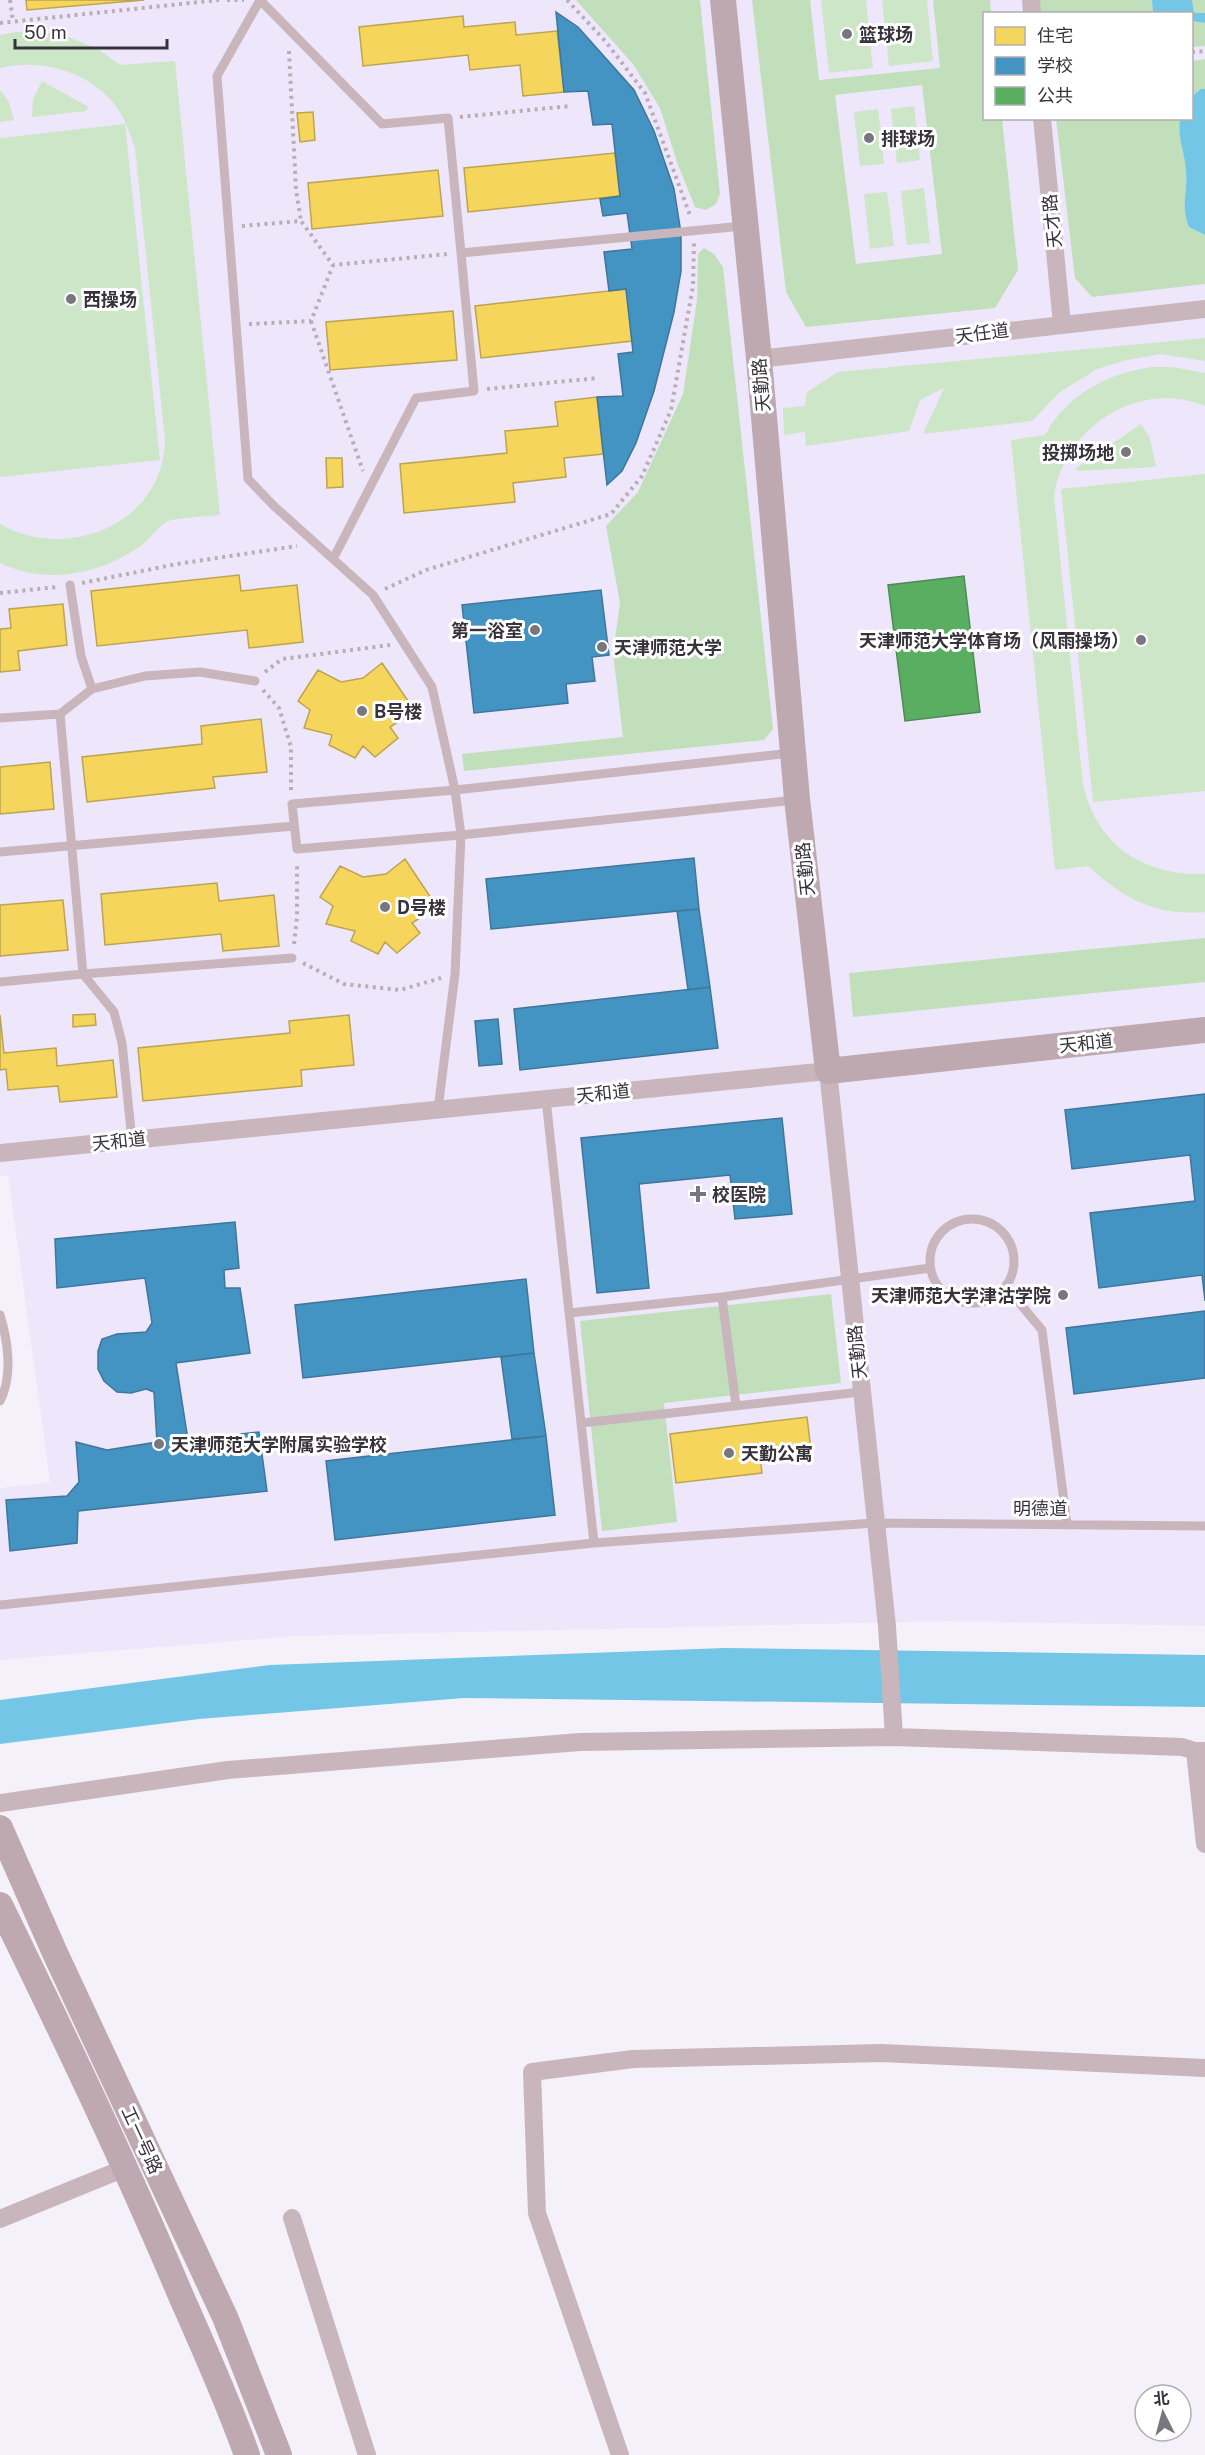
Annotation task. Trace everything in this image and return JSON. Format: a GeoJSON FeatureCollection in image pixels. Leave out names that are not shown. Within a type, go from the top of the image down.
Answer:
{"type":"FeatureCollection","features":[{"type":"Feature","properties":{"kind":"street","name":"天勤路"},"geometry":{"type":"LineString","coordinates":[[723,0],[759,359],[797,800],[887,1626],[894,1737]]}},
{"type":"Feature","properties":{"kind":"street","name":"天才路"},"geometry":{"type":"LineString","coordinates":[[1042,120],[1062,324]]}},
{"type":"Feature","properties":{"kind":"street","name":"天任道"},"geometry":{"type":"LineString","coordinates":[[759,359],[1205,309]]}},
{"type":"Feature","properties":{"kind":"street","name":"天和道"},"geometry":{"type":"LineString","coordinates":[[0,1153],[828,1071],[1205,1030]]}},
{"type":"Feature","properties":{"kind":"street"},"geometry":{"type":"LineString","coordinates":[[0,1803],[228,1770],[580,1742],[894,1737],[1182,1747],[1200,1751],[1205,1844]]}},
{"type":"Feature","properties":{"kind":"street","name":"工一号路"},"geometry":{"type":"LineString","coordinates":[[1,1833],[229,2326],[279,2455]]}},
{"type":"Feature","properties":{"kind":"street","name":"工一号路"},"geometry":{"type":"LineString","coordinates":[[0,1905],[125,2168],[210,2362],[247,2455]]}},
{"type":"Feature","properties":{"kind":"street"},"geometry":{"type":"LineString","coordinates":[[620,2455],[537,2213],[532,2072],[633,2059],[881,2053],[1205,2068]]}},
{"type":"Feature","properties":{"kind":"street"},"geometry":{"type":"LineString","coordinates":[[0,2219],[125,2168]]}},
{"type":"Feature","properties":{"kind":"street"},"geometry":{"type":"LineString","coordinates":[[292,2218],[367,2455]]}},
{"type":"Feature","properties":{"kind":"lane"},"geometry":{"type":"LineString","coordinates":[[333,559],[416,398],[474,391],[448,118],[382,124],[260,0],[218,76],[248,479],[315,543],[373,595],[432,687],[456,790],[461,836],[455,974],[438,1109]]}},
{"type":"Feature","properties":{"kind":"lane"},"geometry":{"type":"LineString","coordinates":[[461,252],[746,225]]}},
{"type":"Feature","properties":{"kind":"lane"},"geometry":{"type":"LineString","coordinates":[[70,585],[81,656],[92,689]]}},
{"type":"Feature","properties":{"kind":"lane"},"geometry":{"type":"LineString","coordinates":[[0,718],[60,714],[92,689],[145,676],[200,672],[255,681]]}},
{"type":"Feature","properties":{"kind":"lane"},"geometry":{"type":"LineString","coordinates":[[60,714],[84,974],[114,1012],[122,1043],[132,1140]]}},
{"type":"Feature","properties":{"kind":"lane"},"geometry":{"type":"LineString","coordinates":[[793,752],[456,790],[292,804],[297,849],[461,836],[797,800]]}},
{"type":"Feature","properties":{"kind":"lane"},"geometry":{"type":"LineString","coordinates":[[0,852],[294,826]]}},
{"type":"Feature","properties":{"kind":"lane"},"geometry":{"type":"LineString","coordinates":[[0,982],[292,958]]}},
{"type":"Feature","properties":{"kind":"lane"},"geometry":{"type":"LineString","coordinates":[[546,1099],[594,1543]]}},
{"type":"Feature","properties":{"kind":"lane"},"geometry":{"type":"LineString","coordinates":[[966,1220],[988,1222],[998,1227],[1011,1245],[1014,1266],[1006,1287],[999,1295],[978,1303],[956,1301],[939,1288],[930,1268],[933,1246],[946,1228],[966,1220]]}},
{"type":"Feature","properties":{"kind":"lane"},"geometry":{"type":"LineString","coordinates":[[569,1313],[722,1297],[930,1268]]}},
{"type":"Feature","properties":{"kind":"lane"},"geometry":{"type":"LineString","coordinates":[[1006,1287],[1042,1330],[1067,1525]]}},
{"type":"Feature","properties":{"kind":"lane"},"geometry":{"type":"LineString","coordinates":[[722,1297],[736,1406]]}},
{"type":"Feature","properties":{"kind":"lane"},"geometry":{"type":"LineString","coordinates":[[0,1315],[6,1335],[7,1388],[0,1401]]}},
{"type":"Feature","properties":{"kind":"lane"},"geometry":{"type":"LineString","coordinates":[[581,1423],[861,1392]]}},
{"type":"Feature","properties":{"kind":"lane","name":"明德道"},"geometry":{"type":"LineString","coordinates":[[0,1605],[594,1543],[874,1523],[1205,1526]]}},
{"type":"Feature","properties":{"kind":"path"},"geometry":{"type":"LineString","coordinates":[[10,0],[13,22]]}},
{"type":"Feature","properties":{"kind":"path"},"geometry":{"type":"LineString","coordinates":[[0,23],[219,0]]}},
{"type":"Feature","properties":{"kind":"path"},"geometry":{"type":"LineString","coordinates":[[373,595],[426,570],[611,514],[642,476],[671,410],[693,286],[695,230],[686,200],[645,93],[606,42],[567,0]]}},
{"type":"Feature","properties":{"kind":"path"},"geometry":{"type":"LineString","coordinates":[[288,29],[296,190],[301,221],[333,265]]}},
{"type":"Feature","properties":{"kind":"path"},"geometry":{"type":"LineString","coordinates":[[448,118],[571,106]]}},
{"type":"Feature","properties":{"kind":"path"},"geometry":{"type":"LineString","coordinates":[[229,227],[301,221]]}},
{"type":"Feature","properties":{"kind":"path"},"geometry":{"type":"LineString","coordinates":[[333,265],[461,252]]}},
{"type":"Feature","properties":{"kind":"path"},"geometry":{"type":"LineString","coordinates":[[333,265],[311,321],[369,488]]}},
{"type":"Feature","properties":{"kind":"path"},"geometry":{"type":"LineString","coordinates":[[236,325],[311,321]]}},
{"type":"Feature","properties":{"kind":"path"},"geometry":{"type":"LineString","coordinates":[[474,391],[598,378]]}},
{"type":"Feature","properties":{"kind":"path"},"geometry":{"type":"LineString","coordinates":[[0,592],[70,585],[177,564],[315,543]]}},
{"type":"Feature","properties":{"kind":"path"},"geometry":{"type":"LineString","coordinates":[[292,804],[291,747],[279,708],[255,681],[282,659],[404,643]]}},
{"type":"Feature","properties":{"kind":"path"},"geometry":{"type":"LineString","coordinates":[[297,849],[297,916],[292,958],[344,984],[400,990],[455,974]]}},
{"type":"Feature","properties":{"kind":"shaded area","name":"天津师范大学"},"geometry":{"type":"Polygon","coordinates":[[[0,0],[1205,0],[1205,1626],[948,1621],[297,1636],[0,1660],[0,1488],[50,1482],[8,1175],[0,1176],[0,0]]]}},
{"type":"Feature","properties":{"kind":"green space"},"geometry":{"type":"Polygon","coordinates":[[[576,0],[700,0],[720,194],[716,204],[706,210],[695,207],[678,165],[660,108],[633,64],[576,0]]]}},
{"type":"Feature","properties":{"kind":"green space"},"geometry":{"type":"Polygon","coordinates":[[[752,0],[810,0],[819,80],[940,68],[933,0],[990,0],[991,12],[983,12],[983,120],[1002,120],[1018,270],[995,308],[806,327],[786,292],[752,0]],[[922,85],[835,95],[856,264],[942,254],[922,85]]]}},
{"type":"Feature","properties":{"kind":"green space","name":"篮球场"},"geometry":{"type":"Polygon","coordinates":[[[821,0],[866,0],[873,68],[829,73],[821,0]]]}},
{"type":"Feature","properties":{"kind":"green space","name":"篮球场"},"geometry":{"type":"Polygon","coordinates":[[[882,0],[927,0],[933,61],[889,66],[882,0]]]}},
{"type":"Feature","properties":{"kind":"green space"},"geometry":{"type":"Polygon","coordinates":[[[1038,0],[1152,0],[1153,12],[1039,12],[1038,0]]]}},
{"type":"Feature","properties":{"kind":"green space"},"geometry":{"type":"Polygon","coordinates":[[[1192,0],[1205,0],[1205,13],[1194,13],[1192,0]]]}},
{"type":"Feature","properties":{"kind":"green space"},"geometry":{"type":"Polygon","coordinates":[[[1193,21],[1205,23],[1205,46],[1193,47],[1193,21]]]}},
{"type":"Feature","properties":{"kind":"green space","name":"西操场"},"geometry":{"type":"Polygon","coordinates":[[[16,32],[61,34],[98,49],[120,65],[175,61],[220,515],[166,522],[143,544],[123,557],[71,574],[35,574],[0,563],[0,524],[27,535],[54,539],[82,536],[108,528],[130,513],[148,494],[160,469],[165,440],[135,148],[130,133],[118,109],[107,96],[80,77],[49,67],[32,65],[0,68],[0,35],[16,32]]]}},
{"type":"Feature","properties":{"kind":"green space"},"geometry":{"type":"Polygon","coordinates":[[[1205,59],[1205,89],[1201,89],[1193,95],[1193,61],[1205,59]]]}},
{"type":"Feature","properties":{"kind":"green space"},"geometry":{"type":"Polygon","coordinates":[[[42,81],[88,108],[86,111],[32,117],[33,99],[42,81]]]}},
{"type":"Feature","properties":{"kind":"green space"},"geometry":{"type":"Polygon","coordinates":[[[0,90],[9,102],[14,120],[0,122],[0,90]]]}},
{"type":"Feature","properties":{"kind":"green space","name":"排球场"},"geometry":{"type":"Polygon","coordinates":[[[914,106],[920,160],[897,163],[891,109],[914,106]]]}},
{"type":"Feature","properties":{"kind":"green space","name":"排球场"},"geometry":{"type":"Polygon","coordinates":[[[878,109],[884,164],[860,166],[854,112],[878,109]]]}},
{"type":"Feature","properties":{"kind":"green space"},"geometry":{"type":"Polygon","coordinates":[[[1056,120],[1180,120],[1186,171],[1186,219],[1189,227],[1205,235],[1205,284],[1092,297],[1075,278],[1056,120]]]}},
{"type":"Feature","properties":{"kind":"green space","name":"西操场"},"geometry":{"type":"Polygon","coordinates":[[[125,124],[160,460],[0,477],[0,138],[125,124]]]}},
{"type":"Feature","properties":{"kind":"green space","name":"排球场"},"geometry":{"type":"Polygon","coordinates":[[[924,188],[930,243],[907,245],[901,191],[924,188]]]}},
{"type":"Feature","properties":{"kind":"green space","name":"排球场"},"geometry":{"type":"Polygon","coordinates":[[[887,192],[894,246],[870,249],[864,194],[887,192]]]}},
{"type":"Feature","properties":{"kind":"green space"},"geometry":{"type":"Polygon","coordinates":[[[704,248],[714,254],[723,267],[773,729],[764,740],[464,771],[462,754],[623,737],[613,653],[620,603],[606,526],[638,492],[683,394],[697,300],[698,254],[704,248]]]}},
{"type":"Feature","properties":{"kind":"green space"},"geometry":{"type":"Polygon","coordinates":[[[1205,338],[1205,361],[1161,354],[1127,360],[1097,369],[1060,392],[1032,421],[923,434],[944,388],[920,400],[909,431],[806,446],[805,432],[784,435],[783,408],[805,406],[807,392],[838,372],[1205,338]]]}},
{"type":"Feature","properties":{"kind":"green space","name":"天津师范大学体育场（风雨操场）"},"geometry":{"type":"Polygon","coordinates":[[[1153,367],[1172,367],[1205,373],[1205,406],[1180,399],[1155,399],[1131,404],[1109,415],[1089,430],[1073,449],[1061,471],[1054,496],[1083,785],[1090,806],[1099,825],[1126,853],[1162,870],[1205,874],[1205,912],[1171,911],[1141,903],[1114,888],[1088,866],[1055,870],[1011,440],[1045,435],[1065,408],[1090,388],[1120,374],[1153,367]]]}},
{"type":"Feature","properties":{"kind":"green space","name":"投掷场地"},"geometry":{"type":"Polygon","coordinates":[[[1141,424],[1150,438],[1156,467],[1077,471],[1075,469],[1141,424]]]}},
{"type":"Feature","properties":{"kind":"green space","name":"天津师范大学体育场（风雨操场）"},"geometry":{"type":"Polygon","coordinates":[[[1205,474],[1205,791],[1093,802],[1061,489],[1205,474]]]}},
{"type":"Feature","properties":{"kind":"green space"},"geometry":{"type":"Polygon","coordinates":[[[1205,938],[1205,982],[853,1017],[849,973],[1205,938]]]}},
{"type":"Feature","properties":{"kind":"green space"},"geometry":{"type":"Polygon","coordinates":[[[831,1294],[841,1383],[664,1403],[677,1522],[602,1531],[580,1321],[831,1294]]]}},
{"type":"Feature","properties":{"kind":"water"},"geometry":{"type":"Polygon","coordinates":[[[1152,0],[1192,0],[1194,13],[1205,13],[1205,23],[1193,21],[1193,12],[1153,12],[1152,0]]]}},
{"type":"Feature","properties":{"kind":"water"},"geometry":{"type":"Polygon","coordinates":[[[1201,89],[1205,89],[1205,235],[1189,227],[1186,219],[1186,171],[1180,120],[1193,120],[1193,95],[1201,89]]]}},
{"type":"Feature","properties":{"kind":"water"},"geometry":{"type":"Polygon","coordinates":[[[725,1648],[1205,1655],[1205,1707],[464,1698],[199,1719],[0,1744],[0,1700],[270,1665],[725,1648]]]}},
{"type":"Feature","properties":{"kind":"building: 住宅"},"geometry":{"type":"Polygon","coordinates":[[[26,0],[144,0],[27,10],[26,0]]]}},
{"type":"Feature","properties":{"kind":"building: 住宅"},"geometry":{"type":"Polygon","coordinates":[[[463,16],[464,27],[515,22],[516,35],[557,31],[564,92],[523,96],[520,65],[470,70],[468,55],[363,66],[359,27],[463,16]]]}},
{"type":"Feature","properties":{"kind":"building: 住宅"},"geometry":{"type":"Polygon","coordinates":[[[313,112],[315,140],[300,142],[297,113],[313,112]]]}},
{"type":"Feature","properties":{"kind":"building: 住宅"},"geometry":{"type":"Polygon","coordinates":[[[615,153],[620,196],[468,212],[464,168],[615,153]]]}},
{"type":"Feature","properties":{"kind":"building: 住宅"},"geometry":{"type":"Polygon","coordinates":[[[438,170],[443,216],[312,229],[308,183],[438,170]]]}},
{"type":"Feature","properties":{"kind":"building: 住宅"},"geometry":{"type":"Polygon","coordinates":[[[626,289],[632,341],[481,358],[475,306],[626,289]]]}},
{"type":"Feature","properties":{"kind":"building: 住宅"},"geometry":{"type":"Polygon","coordinates":[[[453,311],[457,360],[330,370],[326,322],[453,311]]]}},
{"type":"Feature","properties":{"kind":"building: 住宅"},"geometry":{"type":"Polygon","coordinates":[[[597,397],[603,454],[564,458],[566,477],[513,483],[515,502],[404,513],[400,464],[507,453],[505,431],[558,426],[555,402],[597,397]]]}},
{"type":"Feature","properties":{"kind":"building: 住宅"},"geometry":{"type":"Polygon","coordinates":[[[326,458],[342,458],[343,487],[327,488],[326,458]]]}},
{"type":"Feature","properties":{"kind":"building: 住宅"},"geometry":{"type":"Polygon","coordinates":[[[239,575],[241,591],[297,585],[303,642],[249,648],[247,630],[97,646],[91,591],[239,575]]]}},
{"type":"Feature","properties":{"kind":"building: 住宅"},"geometry":{"type":"Polygon","coordinates":[[[63,604],[67,645],[18,651],[20,670],[0,672],[0,629],[11,628],[9,609],[63,604]]]}},
{"type":"Feature","properties":{"kind":"building: 住宅","name":"B号楼"},"geometry":{"type":"Polygon","coordinates":[[[382,663],[415,711],[390,727],[398,738],[375,757],[363,746],[355,758],[329,745],[332,735],[304,728],[310,710],[298,701],[318,670],[341,682],[363,678],[382,663]]]}},
{"type":"Feature","properties":{"kind":"building: 住宅"},"geometry":{"type":"Polygon","coordinates":[[[261,719],[267,772],[213,777],[215,788],[87,802],[82,757],[202,744],[201,726],[261,719]]]}},
{"type":"Feature","properties":{"kind":"building: 住宅"},"geometry":{"type":"Polygon","coordinates":[[[50,762],[54,809],[0,814],[0,767],[50,762]]]}},
{"type":"Feature","properties":{"kind":"building: 住宅","name":"D号楼"},"geometry":{"type":"Polygon","coordinates":[[[405,859],[437,907],[412,923],[420,933],[397,953],[385,942],[378,954],[351,941],[355,931],[326,924],[333,906],[320,897],[340,866],[363,877],[386,874],[405,859]]]}},
{"type":"Feature","properties":{"kind":"building: 住宅"},"geometry":{"type":"Polygon","coordinates":[[[217,883],[219,901],[274,895],[279,946],[223,951],[221,934],[105,945],[101,894],[217,883]]]}},
{"type":"Feature","properties":{"kind":"building: 住宅"},"geometry":{"type":"Polygon","coordinates":[[[63,900],[68,950],[0,956],[0,905],[63,900]]]}},
{"type":"Feature","properties":{"kind":"building: 住宅"},"geometry":{"type":"Polygon","coordinates":[[[95,1014],[96,1025],[73,1027],[73,1015],[95,1014]]]}},
{"type":"Feature","properties":{"kind":"building: 住宅"},"geometry":{"type":"Polygon","coordinates":[[[0,1015],[4,1053],[56,1048],[57,1066],[113,1060],[117,1097],[60,1102],[58,1086],[8,1090],[6,1069],[0,1070],[0,1015]]]}},
{"type":"Feature","properties":{"kind":"building: 住宅"},"geometry":{"type":"Polygon","coordinates":[[[349,1015],[354,1065],[301,1070],[302,1086],[143,1101],[138,1048],[290,1033],[289,1021],[349,1015]]]}},
{"type":"Feature","properties":{"kind":"building: 住宅","name":"天勤公寓"},"geometry":{"type":"Polygon","coordinates":[[[807,1417],[811,1450],[760,1456],[762,1473],[676,1483],[670,1434],[807,1417]]]}},
{"type":"Feature","properties":{"kind":"building: 学校"},"geometry":{"type":"Polygon","coordinates":[[[556,12],[578,27],[634,90],[654,131],[674,189],[681,233],[681,271],[674,312],[654,391],[636,443],[622,471],[607,485],[597,397],[623,396],[618,354],[633,352],[626,289],[609,291],[604,252],[632,249],[627,213],[603,216],[600,199],[620,196],[612,124],[593,125],[588,91],[564,92],[556,12]]]}},
{"type":"Feature","properties":{"kind":"building: 学校","name":"第一浴室"},"geometry":{"type":"Polygon","coordinates":[[[601,590],[609,655],[592,657],[595,681],[566,684],[568,703],[474,713],[462,605],[601,590]]]}},
{"type":"Feature","properties":{"kind":"building: 学校"},"geometry":{"type":"Polygon","coordinates":[[[694,858],[699,909],[491,929],[486,879],[694,858]]]}},
{"type":"Feature","properties":{"kind":"building: 学校"},"geometry":{"type":"Polygon","coordinates":[[[699,909],[710,987],[688,990],[677,911],[699,909]]]}},
{"type":"Feature","properties":{"kind":"building: 学校"},"geometry":{"type":"Polygon","coordinates":[[[710,987],[718,1048],[520,1070],[514,1009],[710,987]]]}},
{"type":"Feature","properties":{"kind":"building: 学校"},"geometry":{"type":"Polygon","coordinates":[[[498,1019],[502,1064],[479,1066],[475,1021],[498,1019]]]}},
{"type":"Feature","properties":{"kind":"building: 学校"},"geometry":{"type":"Polygon","coordinates":[[[1205,1094],[1205,1301],[1202,1275],[1099,1288],[1090,1213],[1195,1201],[1190,1155],[1072,1169],[1065,1110],[1205,1094]]]}},
{"type":"Feature","properties":{"kind":"building: 学校"},"geometry":{"type":"Polygon","coordinates":[[[782,1118],[792,1214],[735,1219],[730,1175],[639,1184],[649,1288],[597,1293],[581,1138],[782,1118]]]}},
{"type":"Feature","properties":{"kind":"building: 学校"},"geometry":{"type":"Polygon","coordinates":[[[235,1222],[239,1268],[224,1270],[225,1288],[240,1288],[250,1353],[176,1363],[188,1440],[259,1432],[267,1491],[78,1511],[77,1543],[10,1551],[6,1500],[67,1496],[79,1482],[76,1442],[107,1450],[157,1442],[154,1392],[146,1389],[131,1393],[117,1392],[104,1381],[98,1369],[98,1351],[102,1339],[117,1334],[146,1332],[152,1323],[145,1278],[57,1288],[55,1239],[235,1222]]]}},
{"type":"Feature","properties":{"kind":"building: 学校"},"geometry":{"type":"Polygon","coordinates":[[[526,1279],[534,1353],[303,1378],[295,1305],[526,1279]]]}},
{"type":"Feature","properties":{"kind":"building: 学校"},"geometry":{"type":"Polygon","coordinates":[[[1205,1311],[1205,1378],[1074,1394],[1066,1328],[1205,1311]]]}},
{"type":"Feature","properties":{"kind":"building: 学校"},"geometry":{"type":"Polygon","coordinates":[[[534,1353],[546,1436],[512,1439],[501,1357],[534,1353]]]}},
{"type":"Feature","properties":{"kind":"building: 学校"},"geometry":{"type":"Polygon","coordinates":[[[546,1436],[555,1515],[335,1540],[326,1461],[546,1436]]]}},
{"type":"Feature","properties":{"kind":"building: 公共"},"geometry":{"type":"Polygon","coordinates":[[[964,576],[980,712],[905,721],[888,585],[964,576]]]}},
{"type":"Feature","properties":{"kind":"place","name":"篮球场"},"geometry":{"type":"Point","coordinates":[847,34]}},
{"type":"Feature","properties":{"kind":"place","name":"排球场"},"geometry":{"type":"Point","coordinates":[869,138]}},
{"type":"Feature","properties":{"kind":"place","name":"西操场"},"geometry":{"type":"Point","coordinates":[71,299]}},
{"type":"Feature","properties":{"kind":"place","name":"投掷场地"},"geometry":{"type":"Point","coordinates":[1126,452]}},
{"type":"Feature","properties":{"kind":"place","name":"第一浴室"},"geometry":{"type":"Point","coordinates":[535,630]}},
{"type":"Feature","properties":{"kind":"place","name":"天津师范大学体育场（风雨操场）"},"geometry":{"type":"Point","coordinates":[1141,640]}},
{"type":"Feature","properties":{"kind":"place","name":"天津师范大学"},"geometry":{"type":"Point","coordinates":[602,647]}},
{"type":"Feature","properties":{"kind":"place","name":"B号楼"},"geometry":{"type":"Point","coordinates":[362,711]}},
{"type":"Feature","properties":{"kind":"place","name":"D号楼"},"geometry":{"type":"Point","coordinates":[385,907]}},
{"type":"Feature","properties":{"kind":"place","name":"校医院"},"geometry":{"type":"Point","coordinates":[698,1194]}},
{"type":"Feature","properties":{"kind":"place","name":"天津师范大学津沽学院"},"geometry":{"type":"Point","coordinates":[1063,1295]}},
{"type":"Feature","properties":{"kind":"place","name":"天津师范大学附属实验学校"},"geometry":{"type":"Point","coordinates":[159,1444]}},
{"type":"Feature","properties":{"kind":"place","name":"天勤公寓"},"geometry":{"type":"Point","coordinates":[729,1453]}}]}
